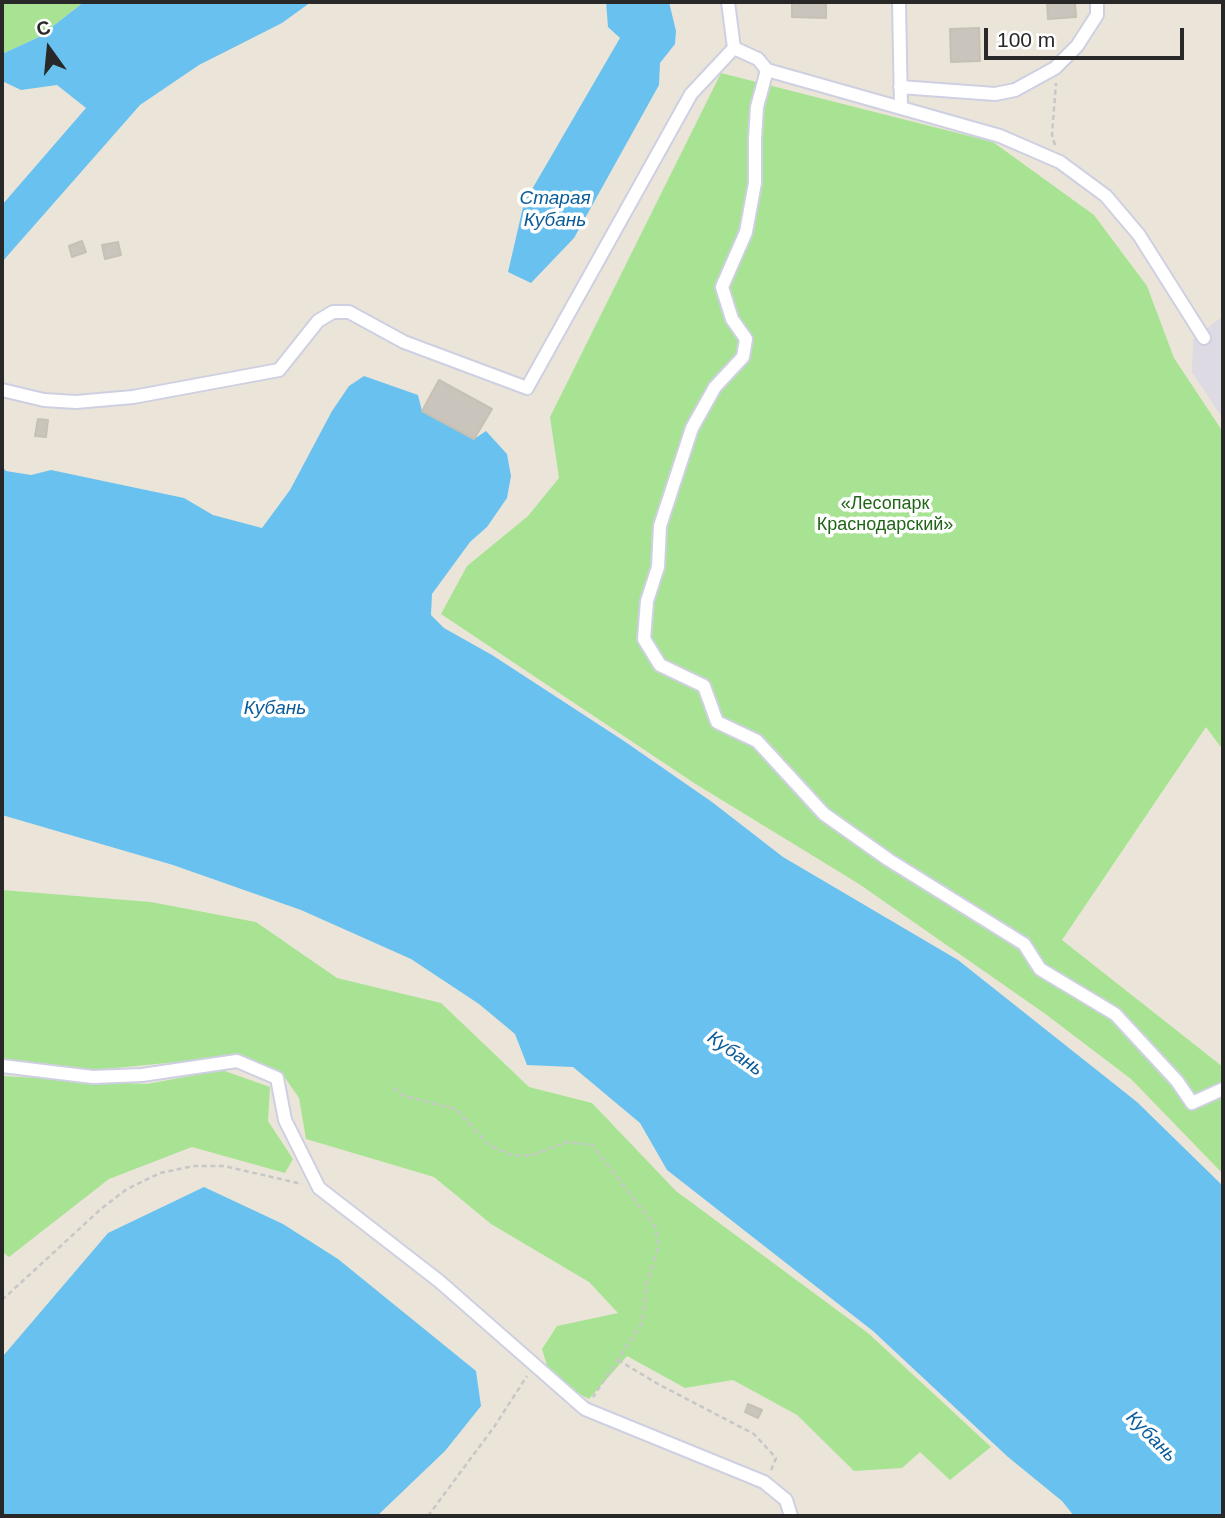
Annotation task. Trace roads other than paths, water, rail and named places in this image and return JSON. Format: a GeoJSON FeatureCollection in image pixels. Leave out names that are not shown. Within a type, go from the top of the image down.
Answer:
{"type":"FeatureCollection","features":[{"type":"Feature","properties":{"kind":"street"},"geometry":{"type":"LineString","coordinates":[[728,2],[734,48]]}},
{"type":"Feature","properties":{"kind":"street"},"geometry":{"type":"LineString","coordinates":[[899,2],[901,108]]}},
{"type":"Feature","properties":{"kind":"street"},"geometry":{"type":"LineString","coordinates":[[900,87],[995,94],[1014,90],[1055,68],[1077,46],[1097,15],[1097,2]]}},
{"type":"Feature","properties":{"kind":"street"},"geometry":{"type":"LineString","coordinates":[[734,48],[758,60],[767,70],[1000,136],[1060,162],[1106,196],[1139,235],[1204,338]]}},
{"type":"Feature","properties":{"kind":"street"},"geometry":{"type":"LineString","coordinates":[[2,390],[44,400],[76,402],[133,397],[279,370],[318,321],[333,312],[349,312],[404,342],[527,388],[698,85],[734,48]]}},
{"type":"Feature","properties":{"kind":"street"},"geometry":{"type":"LineString","coordinates":[[767,70],[757,107],[755,183],[746,232],[722,287],[732,319],[746,339],[743,357],[715,387],[692,428],[660,527],[658,567],[647,601],[644,639],[660,665],[704,686],[717,722],[757,741],[824,814],[889,860],[1024,944],[1040,969],[1115,1014],[1177,1081],[1192,1103],[1223,1088]]}},
{"type":"Feature","properties":{"kind":"street"},"geometry":{"type":"LineString","coordinates":[[2,1066],[93,1077],[142,1074],[237,1061],[277,1078],[285,1121],[319,1188],[439,1281],[585,1409],[764,1482],[786,1500],[790,1516]]}},
{"type":"Feature","properties":{"kind":"water"},"geometry":{"type":"Polygon","coordinates":[[[84,2],[311,2],[282,23],[199,65],[140,105],[2,262],[2,205],[86,108],[57,85],[21,90],[2,81],[2,54],[39,37],[84,2]]]}},
{"type":"Feature","properties":{"kind":"water","name":"Старая Кубань"},"geometry":{"type":"Polygon","coordinates":[[[606,2],[669,2],[676,31],[675,44],[660,63],[659,85],[574,238],[531,283],[508,272],[524,203],[620,38],[608,27],[606,2]]]}},
{"type":"Feature","properties":{"kind":"water","name":"Кубань"},"geometry":{"type":"Polygon","coordinates":[[[364,376],[418,395],[422,411],[474,439],[486,431],[507,454],[511,476],[507,498],[432,594],[431,615],[444,628],[492,655],[624,741],[712,802],[783,857],[958,960],[1137,1102],[1223,1186],[1223,1516],[1074,1516],[1062,1501],[1008,1457],[873,1331],[667,1170],[640,1123],[573,1067],[527,1065],[515,1034],[479,1004],[411,959],[301,910],[173,865],[2,815],[2,467],[6,471],[31,475],[51,470],[184,498],[213,515],[262,528],[290,490],[332,411],[349,386],[364,376]]]}},
{"type":"Feature","properties":{"kind":"water"},"geometry":{"type":"Polygon","coordinates":[[[204,1187],[283,1224],[338,1259],[476,1371],[481,1406],[445,1451],[377,1516],[2,1516],[3,1356],[108,1233],[204,1187]]]}},
{"type":"Feature","properties":{"kind":"park label","name":"«Лесопарк Краснодарский»"},"geometry":{"type":"Point","coordinates":[885,514]}}]}
